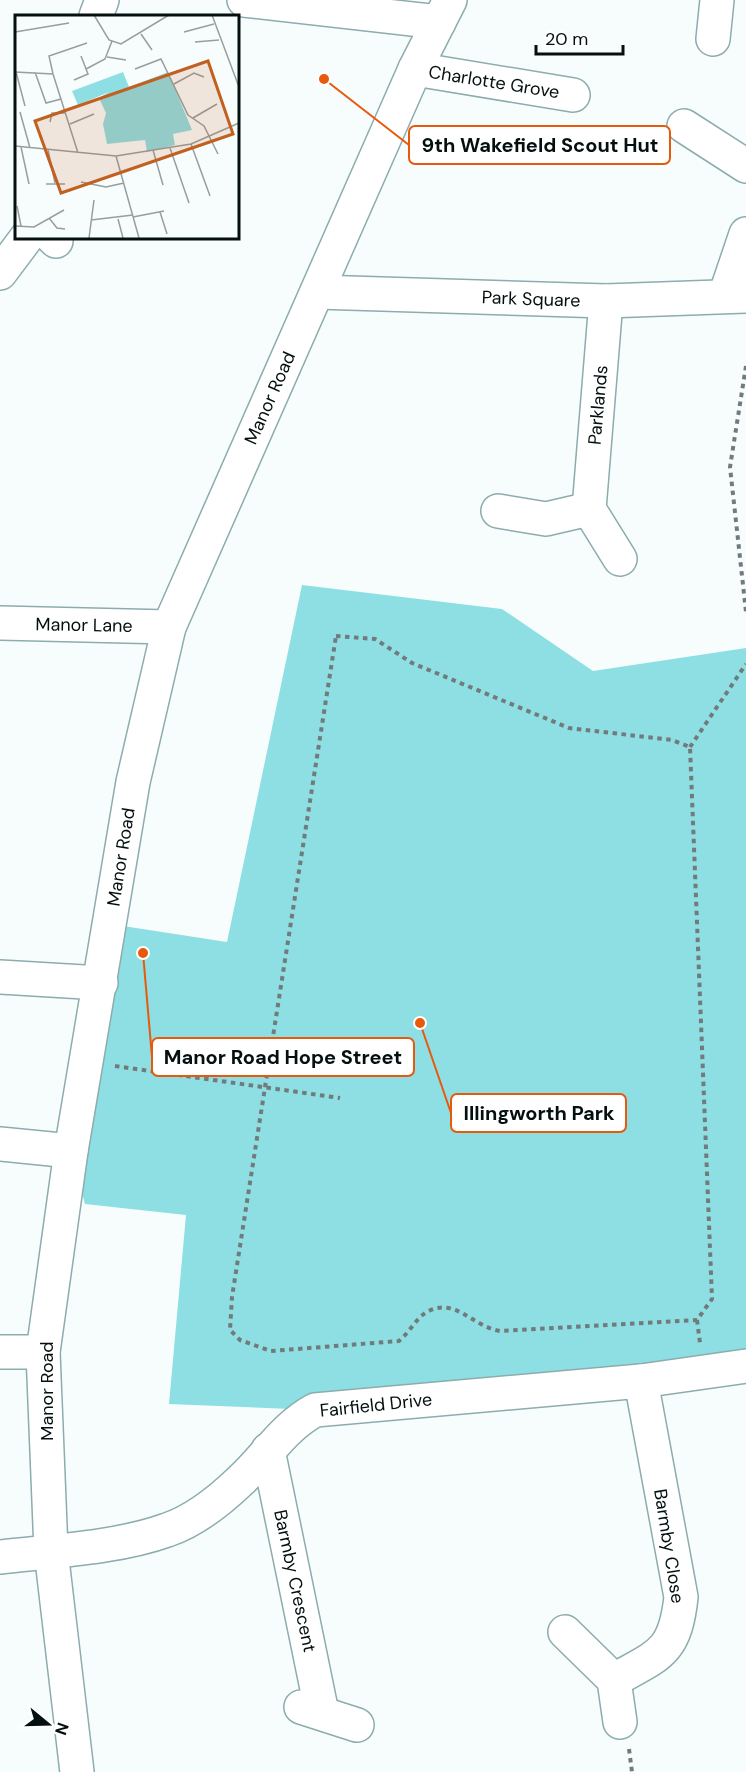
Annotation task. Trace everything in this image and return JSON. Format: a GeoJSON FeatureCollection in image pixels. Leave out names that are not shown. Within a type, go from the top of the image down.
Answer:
{"type":"FeatureCollection","features":[{"type":"Feature","properties":{"kind":"street"},"geometry":{"type":"LineString","coordinates":[[96,15],[102,0]]}},
{"type":"Feature","properties":{"kind":"street"},"geometry":{"type":"LineString","coordinates":[[244,0],[444,11]]}},
{"type":"Feature","properties":{"kind":"street"},"geometry":{"type":"LineString","coordinates":[[713,39],[717,0]]}},
{"type":"Feature","properties":{"kind":"street","name":"Manor Road"},"geometry":{"type":"LineString","coordinates":[[77,1772],[51,1551],[43,1352],[71,1151],[133,782],[169,627],[415,69],[444,11]]}},
{"type":"Feature","properties":{"kind":"street","name":"Charlotte Grove"},"geometry":{"type":"LineString","coordinates":[[415,69],[573,95]]}},
{"type":"Feature","properties":{"kind":"street"},"geometry":{"type":"LineString","coordinates":[[684,126],[746,166]]}},
{"type":"Feature","properties":{"kind":"street"},"geometry":{"type":"LineString","coordinates":[[735,296],[746,234]]}},
{"type":"Feature","properties":{"kind":"street"},"geometry":{"type":"LineString","coordinates":[[0,273],[45,238]]}},
{"type":"Feature","properties":{"kind":"street","name":"Park Square"},"geometry":{"type":"LineString","coordinates":[[317,292],[606,301],[735,296]]}},
{"type":"Feature","properties":{"kind":"street","name":"Parklands"},"geometry":{"type":"LineString","coordinates":[[589,509],[606,301]]}},
{"type":"Feature","properties":{"kind":"street"},"geometry":{"type":"LineString","coordinates":[[498,511],[546,519],[589,509],[620,559]]}},
{"type":"Feature","properties":{"kind":"street","name":"Manor Lane"},"geometry":{"type":"LineString","coordinates":[[0,623],[169,627]]}},
{"type":"Feature","properties":{"kind":"street"},"geometry":{"type":"LineString","coordinates":[[0,977],[101,983]]}},
{"type":"Feature","properties":{"kind":"street"},"geometry":{"type":"LineString","coordinates":[[0,1144],[71,1151]]}},
{"type":"Feature","properties":{"kind":"street"},"geometry":{"type":"LineString","coordinates":[[0,1352],[43,1352]]}},
{"type":"Feature","properties":{"kind":"street","name":"Fairfield Drive"},"geometry":{"type":"LineString","coordinates":[[0,1557],[129,1540],[168,1530],[207,1509],[241,1481],[287,1429],[315,1410],[641,1381],[746,1366]]}},
{"type":"Feature","properties":{"kind":"street","name":"Barmby Close"},"geometry":{"type":"LineString","coordinates":[[614,1680],[656,1658],[672,1641],[678,1621],[681,1597],[641,1381]]}},
{"type":"Feature","properties":{"kind":"street","name":"Barmby Crescent"},"geometry":{"type":"LineString","coordinates":[[268,1450],[311,1709],[357,1725]]}},
{"type":"Feature","properties":{"kind":"street"},"geometry":{"type":"LineString","coordinates":[[566,1632],[614,1680],[620,1722]]}},
{"type":"Feature","properties":{"kind":"path"},"geometry":{"type":"LineString","coordinates":[[746,366],[730,467],[746,612]]}},
{"type":"Feature","properties":{"kind":"path"},"geometry":{"type":"LineString","coordinates":[[690,747],[672,740],[569,728],[412,663],[375,639],[336,636],[232,1297],[230,1330],[240,1340],[271,1351],[399,1341],[428,1311],[442,1308],[456,1309],[468,1315],[478,1324],[500,1330],[697,1320],[712,1299],[690,747],[746,664]]}},
{"type":"Feature","properties":{"kind":"path"},"geometry":{"type":"LineString","coordinates":[[87,1062],[340,1098]]}},
{"type":"Feature","properties":{"kind":"shaded area"},"geometry":{"type":"Polygon","coordinates":[[[302,585],[502,609],[593,671],[746,648],[746,1366],[315,1410],[169,1404],[186,1215],[85,1204],[71,1151],[110,924],[227,942],[302,585]]]}},
{"type":"Feature","properties":{"kind":"place","name":"9th Wakefield Scout Hut"},"geometry":{"type":"Point","coordinates":[324,79]}},
{"type":"Feature","properties":{"kind":"place","name":"Manor Road Hope Street"},"geometry":{"type":"Point","coordinates":[143,953]}},
{"type":"Feature","properties":{"kind":"place","name":"Illingworth Park"},"geometry":{"type":"Point","coordinates":[420,1023]}}]}
